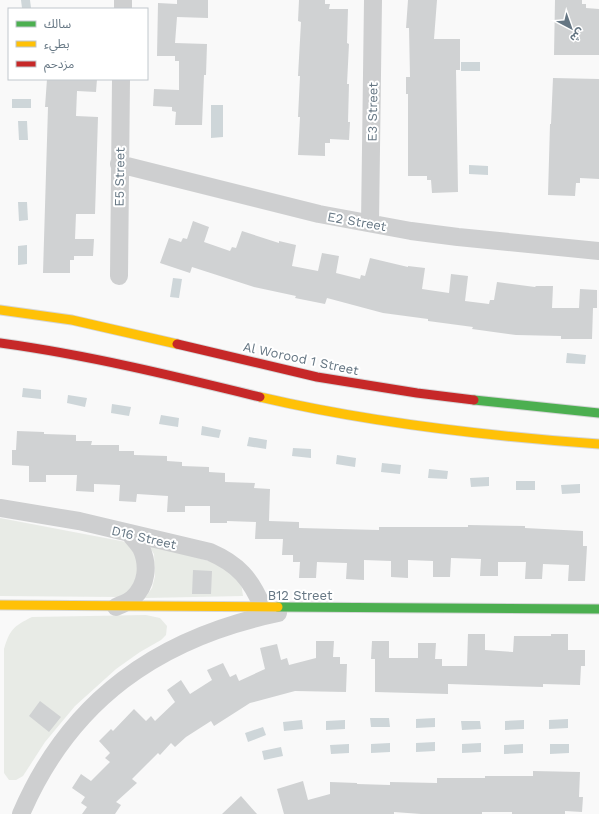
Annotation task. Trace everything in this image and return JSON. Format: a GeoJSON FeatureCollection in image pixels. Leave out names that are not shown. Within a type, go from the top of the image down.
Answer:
{"type":"FeatureCollection","features":[{"type":"Feature","properties":{"kind":"street","name":"E3 Street"},"geometry":{"type":"LineString","coordinates":[[370,223],[373,0]]}},
{"type":"Feature","properties":{"kind":"street","name":"E5 Street"},"geometry":{"type":"LineString","coordinates":[[118,276],[121,80]]}},
{"type":"Feature","properties":{"kind":"street","name":"E2 Street"},"geometry":{"type":"LineString","coordinates":[[119,164],[319,214],[458,237],[599,251]]}},
{"type":"Feature","properties":{"kind":"street","name":"Al Worood 1 Street"},"geometry":{"type":"LineString","coordinates":[[0,310],[59,318],[113,329],[282,370],[350,383],[480,402],[599,413]]}},
{"type":"Feature","properties":{"kind":"street"},"geometry":{"type":"LineString","coordinates":[[0,343],[46,349],[94,358],[222,387],[300,407],[367,419],[448,431],[599,444]]}},
{"type":"Feature","properties":{"kind":"street","name":"D16 Street"},"geometry":{"type":"LineString","coordinates":[[0,508],[79,521],[210,552],[224,558],[237,567],[256,591],[263,608]]}},
{"type":"Feature","properties":{"kind":"street"},"geometry":{"type":"LineString","coordinates":[[116,607],[132,599],[142,588],[146,575],[146,561],[140,548],[129,533]]}},
{"type":"Feature","properties":{"kind":"street","name":"B12 Street"},"geometry":{"type":"LineString","coordinates":[[0,605],[263,608],[599,609]]}},
{"type":"Feature","properties":{"kind":"street"},"geometry":{"type":"LineString","coordinates":[[21,814],[30,792],[48,761],[69,731],[94,704],[128,675],[167,651],[208,632],[252,618],[300,608]]}},
{"type":"Feature","properties":{"kind":"shaded area"},"geometry":{"type":"Polygon","coordinates":[[[21,0],[30,0],[31,8],[22,8],[21,0]]]}},
{"type":"Feature","properties":{"kind":"shaded area"},"geometry":{"type":"Polygon","coordinates":[[[461,62],[480,62],[480,71],[461,71],[461,62]]]}},
{"type":"Feature","properties":{"kind":"shaded area"},"geometry":{"type":"Polygon","coordinates":[[[12,99],[31,99],[31,108],[12,108],[12,99]]]}},
{"type":"Feature","properties":{"kind":"shaded area"},"geometry":{"type":"Polygon","coordinates":[[[211,105],[223,105],[223,137],[211,138],[211,105]]]}},
{"type":"Feature","properties":{"kind":"shaded area"},"geometry":{"type":"Polygon","coordinates":[[[18,121],[27,121],[28,140],[19,140],[18,121]]]}},
{"type":"Feature","properties":{"kind":"shaded area"},"geometry":{"type":"Polygon","coordinates":[[[469,165],[488,166],[488,175],[469,174],[469,165]]]}},
{"type":"Feature","properties":{"kind":"shaded area"},"geometry":{"type":"Polygon","coordinates":[[[18,202],[27,202],[28,220],[19,221],[18,202]]]}},
{"type":"Feature","properties":{"kind":"shaded area"},"geometry":{"type":"Polygon","coordinates":[[[27,245],[27,264],[18,265],[18,246],[27,245]]]}},
{"type":"Feature","properties":{"kind":"shaded area"},"geometry":{"type":"Polygon","coordinates":[[[173,278],[182,279],[179,298],[170,297],[173,278]]]}},
{"type":"Feature","properties":{"kind":"shaded area"},"geometry":{"type":"Polygon","coordinates":[[[567,353],[586,355],[585,364],[566,363],[567,353]]]}},
{"type":"Feature","properties":{"kind":"shaded area"},"geometry":{"type":"Polygon","coordinates":[[[23,388],[41,390],[41,399],[22,397],[23,388]]]}},
{"type":"Feature","properties":{"kind":"shaded area"},"geometry":{"type":"Polygon","coordinates":[[[68,395],[87,398],[85,407],[67,403],[68,395]]]}},
{"type":"Feature","properties":{"kind":"shaded area"},"geometry":{"type":"Polygon","coordinates":[[[112,404],[131,407],[129,416],[111,413],[112,404]]]}},
{"type":"Feature","properties":{"kind":"shaded area"},"geometry":{"type":"Polygon","coordinates":[[[161,415],[179,418],[178,427],[159,424],[161,415]]]}},
{"type":"Feature","properties":{"kind":"shaded area"},"geometry":{"type":"Polygon","coordinates":[[[202,426],[221,430],[219,438],[201,435],[202,426]]]}},
{"type":"Feature","properties":{"kind":"shaded area"},"geometry":{"type":"Polygon","coordinates":[[[249,437],[267,440],[266,449],[247,446],[249,437]]]}},
{"type":"Feature","properties":{"kind":"shaded area"},"geometry":{"type":"Polygon","coordinates":[[[293,448],[311,449],[311,458],[292,456],[293,448]]]}},
{"type":"Feature","properties":{"kind":"shaded area"},"geometry":{"type":"Polygon","coordinates":[[[337,455],[356,458],[355,467],[336,464],[337,455]]]}},
{"type":"Feature","properties":{"kind":"shaded area"},"geometry":{"type":"Polygon","coordinates":[[[382,463],[401,465],[400,474],[381,472],[382,463]]]}},
{"type":"Feature","properties":{"kind":"shaded area"},"geometry":{"type":"Polygon","coordinates":[[[429,469],[448,471],[447,479],[428,478],[429,469]]]}},
{"type":"Feature","properties":{"kind":"shaded area"},"geometry":{"type":"Polygon","coordinates":[[[489,477],[489,486],[471,487],[470,478],[489,477]]]}},
{"type":"Feature","properties":{"kind":"shaded area"},"geometry":{"type":"Polygon","coordinates":[[[516,481],[535,481],[535,490],[516,490],[516,481]]]}},
{"type":"Feature","properties":{"kind":"shaded area"},"geometry":{"type":"Polygon","coordinates":[[[580,484],[580,493],[562,494],[561,485],[580,484]]]}},
{"type":"Feature","properties":{"kind":"shaded area"},"geometry":{"type":"Polygon","coordinates":[[[0,518],[126,542],[133,551],[138,562],[138,575],[129,592],[118,597],[0,596],[0,518]]]}},
{"type":"Feature","properties":{"kind":"shaded area"},"geometry":{"type":"Polygon","coordinates":[[[144,539],[188,555],[226,566],[241,582],[243,596],[145,598],[152,588],[155,576],[154,554],[144,539]]]}},
{"type":"Feature","properties":{"kind":"shaded area"},"geometry":{"type":"Polygon","coordinates":[[[146,615],[160,618],[167,626],[166,635],[161,640],[140,652],[116,669],[75,706],[45,742],[23,776],[16,780],[9,780],[4,773],[4,649],[11,632],[21,623],[32,617],[146,615]]]}},
{"type":"Feature","properties":{"kind":"shaded area"},"geometry":{"type":"Polygon","coordinates":[[[370,718],[389,718],[390,727],[371,727],[370,718]]]}},
{"type":"Feature","properties":{"kind":"shaded area"},"geometry":{"type":"Polygon","coordinates":[[[435,718],[435,727],[416,728],[416,719],[435,718]]]}},
{"type":"Feature","properties":{"kind":"shaded area"},"geometry":{"type":"Polygon","coordinates":[[[568,719],[568,728],[549,729],[549,720],[568,719]]]}},
{"type":"Feature","properties":{"kind":"shaded area"},"geometry":{"type":"Polygon","coordinates":[[[302,720],[303,729],[284,731],[283,722],[302,720]]]}},
{"type":"Feature","properties":{"kind":"shaded area"},"geometry":{"type":"Polygon","coordinates":[[[345,720],[345,729],[326,730],[326,721],[345,720]]]}},
{"type":"Feature","properties":{"kind":"shaded area"},"geometry":{"type":"Polygon","coordinates":[[[524,720],[524,729],[505,730],[505,721],[524,720]]]}},
{"type":"Feature","properties":{"kind":"shaded area"},"geometry":{"type":"Polygon","coordinates":[[[461,721],[480,721],[481,729],[462,730],[461,721]]]}},
{"type":"Feature","properties":{"kind":"shaded area"},"geometry":{"type":"Polygon","coordinates":[[[263,727],[266,735],[248,742],[245,733],[263,727]]]}},
{"type":"Feature","properties":{"kind":"shaded area"},"geometry":{"type":"Polygon","coordinates":[[[435,742],[435,751],[416,752],[416,743],[435,742]]]}},
{"type":"Feature","properties":{"kind":"shaded area"},"geometry":{"type":"Polygon","coordinates":[[[390,743],[390,752],[371,753],[371,744],[390,743]]]}},
{"type":"Feature","properties":{"kind":"shaded area"},"geometry":{"type":"Polygon","coordinates":[[[481,743],[481,752],[462,753],[462,744],[481,743]]]}},
{"type":"Feature","properties":{"kind":"shaded area"},"geometry":{"type":"Polygon","coordinates":[[[349,744],[349,753],[331,754],[330,745],[349,744]]]}},
{"type":"Feature","properties":{"kind":"shaded area"},"geometry":{"type":"Polygon","coordinates":[[[523,744],[523,753],[504,754],[504,745],[523,744]]]}},
{"type":"Feature","properties":{"kind":"shaded area"},"geometry":{"type":"Polygon","coordinates":[[[550,744],[569,744],[569,753],[550,754],[550,744]]]}},
{"type":"Feature","properties":{"kind":"shaded area"},"geometry":{"type":"Polygon","coordinates":[[[281,747],[283,756],[264,760],[262,751],[281,747]]]}},
{"type":"Feature","properties":{"kind":"building"},"geometry":{"type":"Polygon","coordinates":[[[177,0],[208,0],[208,18],[177,17],[175,43],[207,44],[202,125],[175,125],[176,112],[172,111],[172,107],[153,106],[154,89],[179,90],[179,61],[175,61],[175,56],[157,56],[158,3],[177,4],[177,0]]]}},
{"type":"Feature","properties":{"kind":"building"},"geometry":{"type":"Polygon","coordinates":[[[299,0],[325,0],[325,4],[330,4],[329,9],[348,9],[347,43],[349,44],[347,84],[349,84],[349,140],[330,139],[330,143],[325,143],[325,156],[298,155],[300,76],[298,76],[301,22],[298,21],[299,0]]]}},
{"type":"Feature","properties":{"kind":"building"},"geometry":{"type":"Polygon","coordinates":[[[408,0],[437,0],[434,39],[460,39],[460,70],[456,70],[458,192],[432,193],[431,180],[427,180],[427,176],[408,176],[408,94],[406,94],[406,77],[410,77],[409,28],[406,28],[408,0]]]}},
{"type":"Feature","properties":{"kind":"building"},"geometry":{"type":"Polygon","coordinates":[[[555,0],[582,0],[582,4],[586,4],[586,8],[599,9],[599,55],[554,55],[555,0]]]}},
{"type":"Feature","properties":{"kind":"building"},"geometry":{"type":"Polygon","coordinates":[[[553,78],[599,79],[599,179],[580,178],[580,183],[576,183],[575,196],[548,195],[553,78]]]}},
{"type":"Feature","properties":{"kind":"building"},"geometry":{"type":"Polygon","coordinates":[[[47,80],[97,80],[96,92],[77,91],[76,116],[98,117],[95,214],[76,214],[75,239],[94,239],[93,256],[74,256],[74,260],[70,260],[70,273],[43,273],[48,107],[45,107],[47,80]]]}},
{"type":"Feature","properties":{"kind":"building"},"geometry":{"type":"Polygon","coordinates":[[[193,221],[209,227],[204,242],[230,251],[232,247],[236,248],[242,231],[279,243],[279,241],[296,245],[292,266],[318,271],[322,253],[339,256],[336,273],[360,279],[361,275],[365,276],[370,258],[408,267],[425,268],[422,289],[449,293],[451,274],[468,276],[465,301],[489,304],[490,300],[494,300],[497,282],[535,287],[553,286],[552,308],[579,308],[580,289],[597,290],[597,308],[593,308],[592,339],[561,339],[561,336],[516,335],[472,329],[473,327],[383,313],[327,298],[325,304],[254,287],[192,267],[190,273],[160,263],[169,238],[181,242],[183,238],[187,239],[193,221]]]}},
{"type":"Feature","properties":{"kind":"building"},"geometry":{"type":"Polygon","coordinates":[[[17,431],[76,435],[76,441],[92,441],[91,445],[119,445],[119,451],[134,451],[134,455],[167,456],[167,461],[182,462],[182,466],[209,467],[209,472],[225,473],[225,482],[255,483],[254,488],[270,489],[269,521],[299,522],[299,528],[379,530],[379,527],[468,527],[468,525],[525,526],[525,528],[583,531],[583,546],[587,546],[585,581],[568,581],[569,565],[543,564],[542,579],[525,579],[526,562],[498,562],[498,576],[480,576],[481,559],[451,558],[450,577],[433,577],[433,561],[408,560],[408,578],[391,577],[391,561],[364,560],[364,580],[346,579],[347,563],[317,562],[316,578],[299,578],[300,562],[293,562],[293,555],[282,555],[283,539],[255,539],[256,522],[227,521],[227,523],[210,523],[210,506],[185,506],[185,512],[167,512],[168,496],[137,494],[136,502],[119,501],[120,485],[94,484],[94,492],[76,491],[77,475],[46,475],[46,482],[29,482],[29,466],[12,465],[12,450],[16,450],[17,431]]]}},
{"type":"Feature","properties":{"kind":"building"},"geometry":{"type":"Polygon","coordinates":[[[193,570],[212,571],[211,594],[192,594],[193,570]]]}},
{"type":"Feature","properties":{"kind":"building"},"geometry":{"type":"Polygon","coordinates":[[[468,634],[485,634],[485,650],[513,652],[514,636],[551,636],[551,634],[568,634],[568,650],[585,650],[585,666],[581,666],[580,685],[543,684],[543,687],[448,684],[448,694],[375,692],[375,659],[371,659],[372,641],[389,641],[389,658],[418,658],[418,643],[436,643],[435,659],[442,659],[442,666],[467,666],[468,634]]]}},
{"type":"Feature","properties":{"kind":"building"},"geometry":{"type":"Polygon","coordinates":[[[316,641],[334,641],[333,657],[340,657],[340,664],[347,664],[346,692],[295,691],[250,703],[214,726],[211,721],[186,737],[175,747],[171,743],[160,755],[158,753],[132,779],[137,783],[116,802],[121,805],[115,814],[82,814],[87,807],[81,803],[85,797],[72,788],[81,774],[91,781],[110,762],[105,758],[110,753],[99,741],[111,729],[113,731],[134,709],[146,721],[151,716],[155,721],[175,702],[167,690],[181,680],[190,694],[212,680],[207,670],[223,663],[230,677],[236,674],[239,681],[265,669],[260,648],[277,644],[281,660],[287,658],[289,665],[316,658],[316,641]]]}},
{"type":"Feature","properties":{"kind":"building"},"geometry":{"type":"Polygon","coordinates":[[[40,701],[61,717],[49,732],[29,716],[40,701]]]}},
{"type":"Feature","properties":{"kind":"building"},"geometry":{"type":"Polygon","coordinates":[[[533,771],[580,772],[579,797],[583,797],[582,812],[565,811],[565,814],[512,814],[512,812],[482,812],[482,814],[421,814],[394,812],[394,814],[284,814],[277,789],[303,781],[308,800],[330,794],[330,782],[390,785],[390,782],[437,783],[437,778],[533,776],[533,771]]]}},
{"type":"Feature","properties":{"kind":"building"},"geometry":{"type":"Polygon","coordinates":[[[241,796],[257,814],[222,814],[241,796]]]}},
{"type":"Feature","properties":{"kind":"traffic: fast"},"geometry":{"type":"LineString","coordinates":[[474,400],[599,413]]}},
{"type":"Feature","properties":{"kind":"traffic: fast"},"geometry":{"type":"LineString","coordinates":[[278,607],[599,609]]}},
{"type":"Feature","properties":{"kind":"traffic: slow"},"geometry":{"type":"LineString","coordinates":[[0,310],[72,320],[177,344]]}},
{"type":"Feature","properties":{"kind":"traffic: slow"},"geometry":{"type":"LineString","coordinates":[[260,397],[344,414],[428,427],[514,437],[599,444]]}},
{"type":"Feature","properties":{"kind":"traffic: slow"},"geometry":{"type":"LineString","coordinates":[[0,605],[278,607]]}},
{"type":"Feature","properties":{"kind":"traffic: jam"},"geometry":{"type":"LineString","coordinates":[[0,343],[98,360],[260,397]]}},
{"type":"Feature","properties":{"kind":"traffic: jam"},"geometry":{"type":"LineString","coordinates":[[177,344],[317,377],[417,393],[474,400]]}}]}
